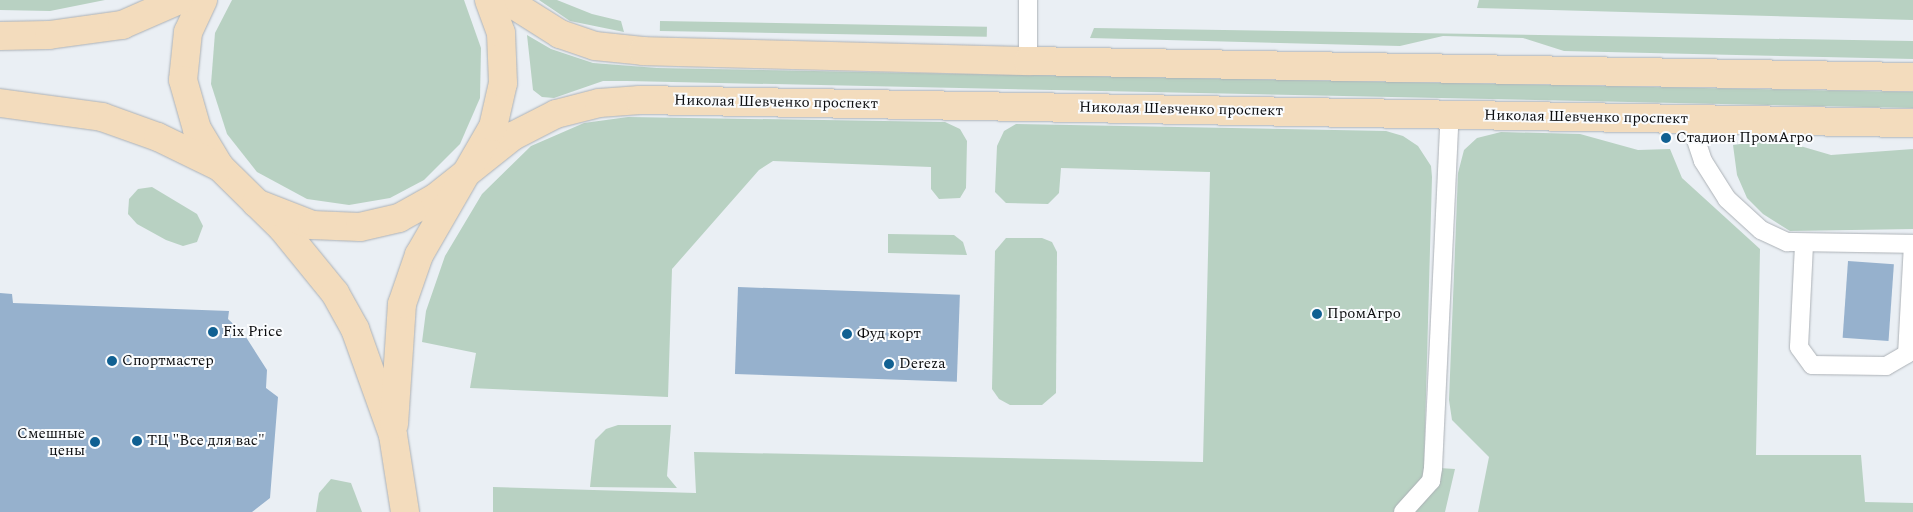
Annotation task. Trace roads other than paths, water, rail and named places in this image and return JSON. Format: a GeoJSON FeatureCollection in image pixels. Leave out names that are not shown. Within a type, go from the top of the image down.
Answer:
{"type":"FeatureCollection","features":[{"type":"Feature","properties":{"kind":"main road"},"geometry":{"type":"LineString","coordinates":[[0,36],[50,35],[122,25],[179,0]]}},
{"type":"Feature","properties":{"kind":"main road"},"geometry":{"type":"LineString","coordinates":[[203,0],[188,32],[183,80],[198,129],[220,167],[282,228],[335,293],[355,328],[393,435],[405,512]]}},
{"type":"Feature","properties":{"kind":"main road"},"geometry":{"type":"LineString","coordinates":[[393,435],[402,304],[419,255],[493,127],[502,83],[501,33],[489,0]]}},
{"type":"Feature","properties":{"kind":"main road"},"geometry":{"type":"LineString","coordinates":[[506,0],[560,34],[595,46],[644,50],[1028,61],[1913,77]]}},
{"type":"Feature","properties":{"kind":"main road","name":"Николая Шевченко проспект"},"geometry":{"type":"LineString","coordinates":[[256,203],[312,225],[360,227],[399,218],[435,198],[513,136],[556,114],[599,103],[640,100],[1913,123]]}},
{"type":"Feature","properties":{"kind":"main road"},"geometry":{"type":"LineString","coordinates":[[0,103],[102,117],[158,137],[220,167]]}},
{"type":"Feature","properties":{"kind":"lane"},"geometry":{"type":"LineString","coordinates":[[1028,0],[1028,61]]}},
{"type":"Feature","properties":{"kind":"lane"},"geometry":{"type":"LineString","coordinates":[[1403,512],[1431,481],[1433,468],[1450,114]]}},
{"type":"Feature","properties":{"kind":"lane"},"geometry":{"type":"LineString","coordinates":[[1689,119],[1703,162],[1727,199],[1761,230],[1787,242],[1913,244],[1907,354],[1886,366],[1812,364],[1799,347],[1804,243]]}},
{"type":"Feature","properties":{"kind":"place","name":"Стадион ПромАгро"},"geometry":{"type":"Point","coordinates":[1666,138]}},
{"type":"Feature","properties":{"kind":"place","name":"ПромАгро"},"geometry":{"type":"Point","coordinates":[1317,314]}},
{"type":"Feature","properties":{"kind":"place","name":"Fix Price"},"geometry":{"type":"Point","coordinates":[213,332]}},
{"type":"Feature","properties":{"kind":"place","name":"Фуд корт"},"geometry":{"type":"Point","coordinates":[847,334]}},
{"type":"Feature","properties":{"kind":"place","name":"Спортмастер"},"geometry":{"type":"Point","coordinates":[112,361]}},
{"type":"Feature","properties":{"kind":"place","name":"Dereza"},"geometry":{"type":"Point","coordinates":[889,364]}},
{"type":"Feature","properties":{"kind":"place","name":"ТЦ \"Все для вас\""},"geometry":{"type":"Point","coordinates":[137,441]}},
{"type":"Feature","properties":{"kind":"place","name":"Смешные цены"},"geometry":{"type":"Point","coordinates":[95,442]}}]}
